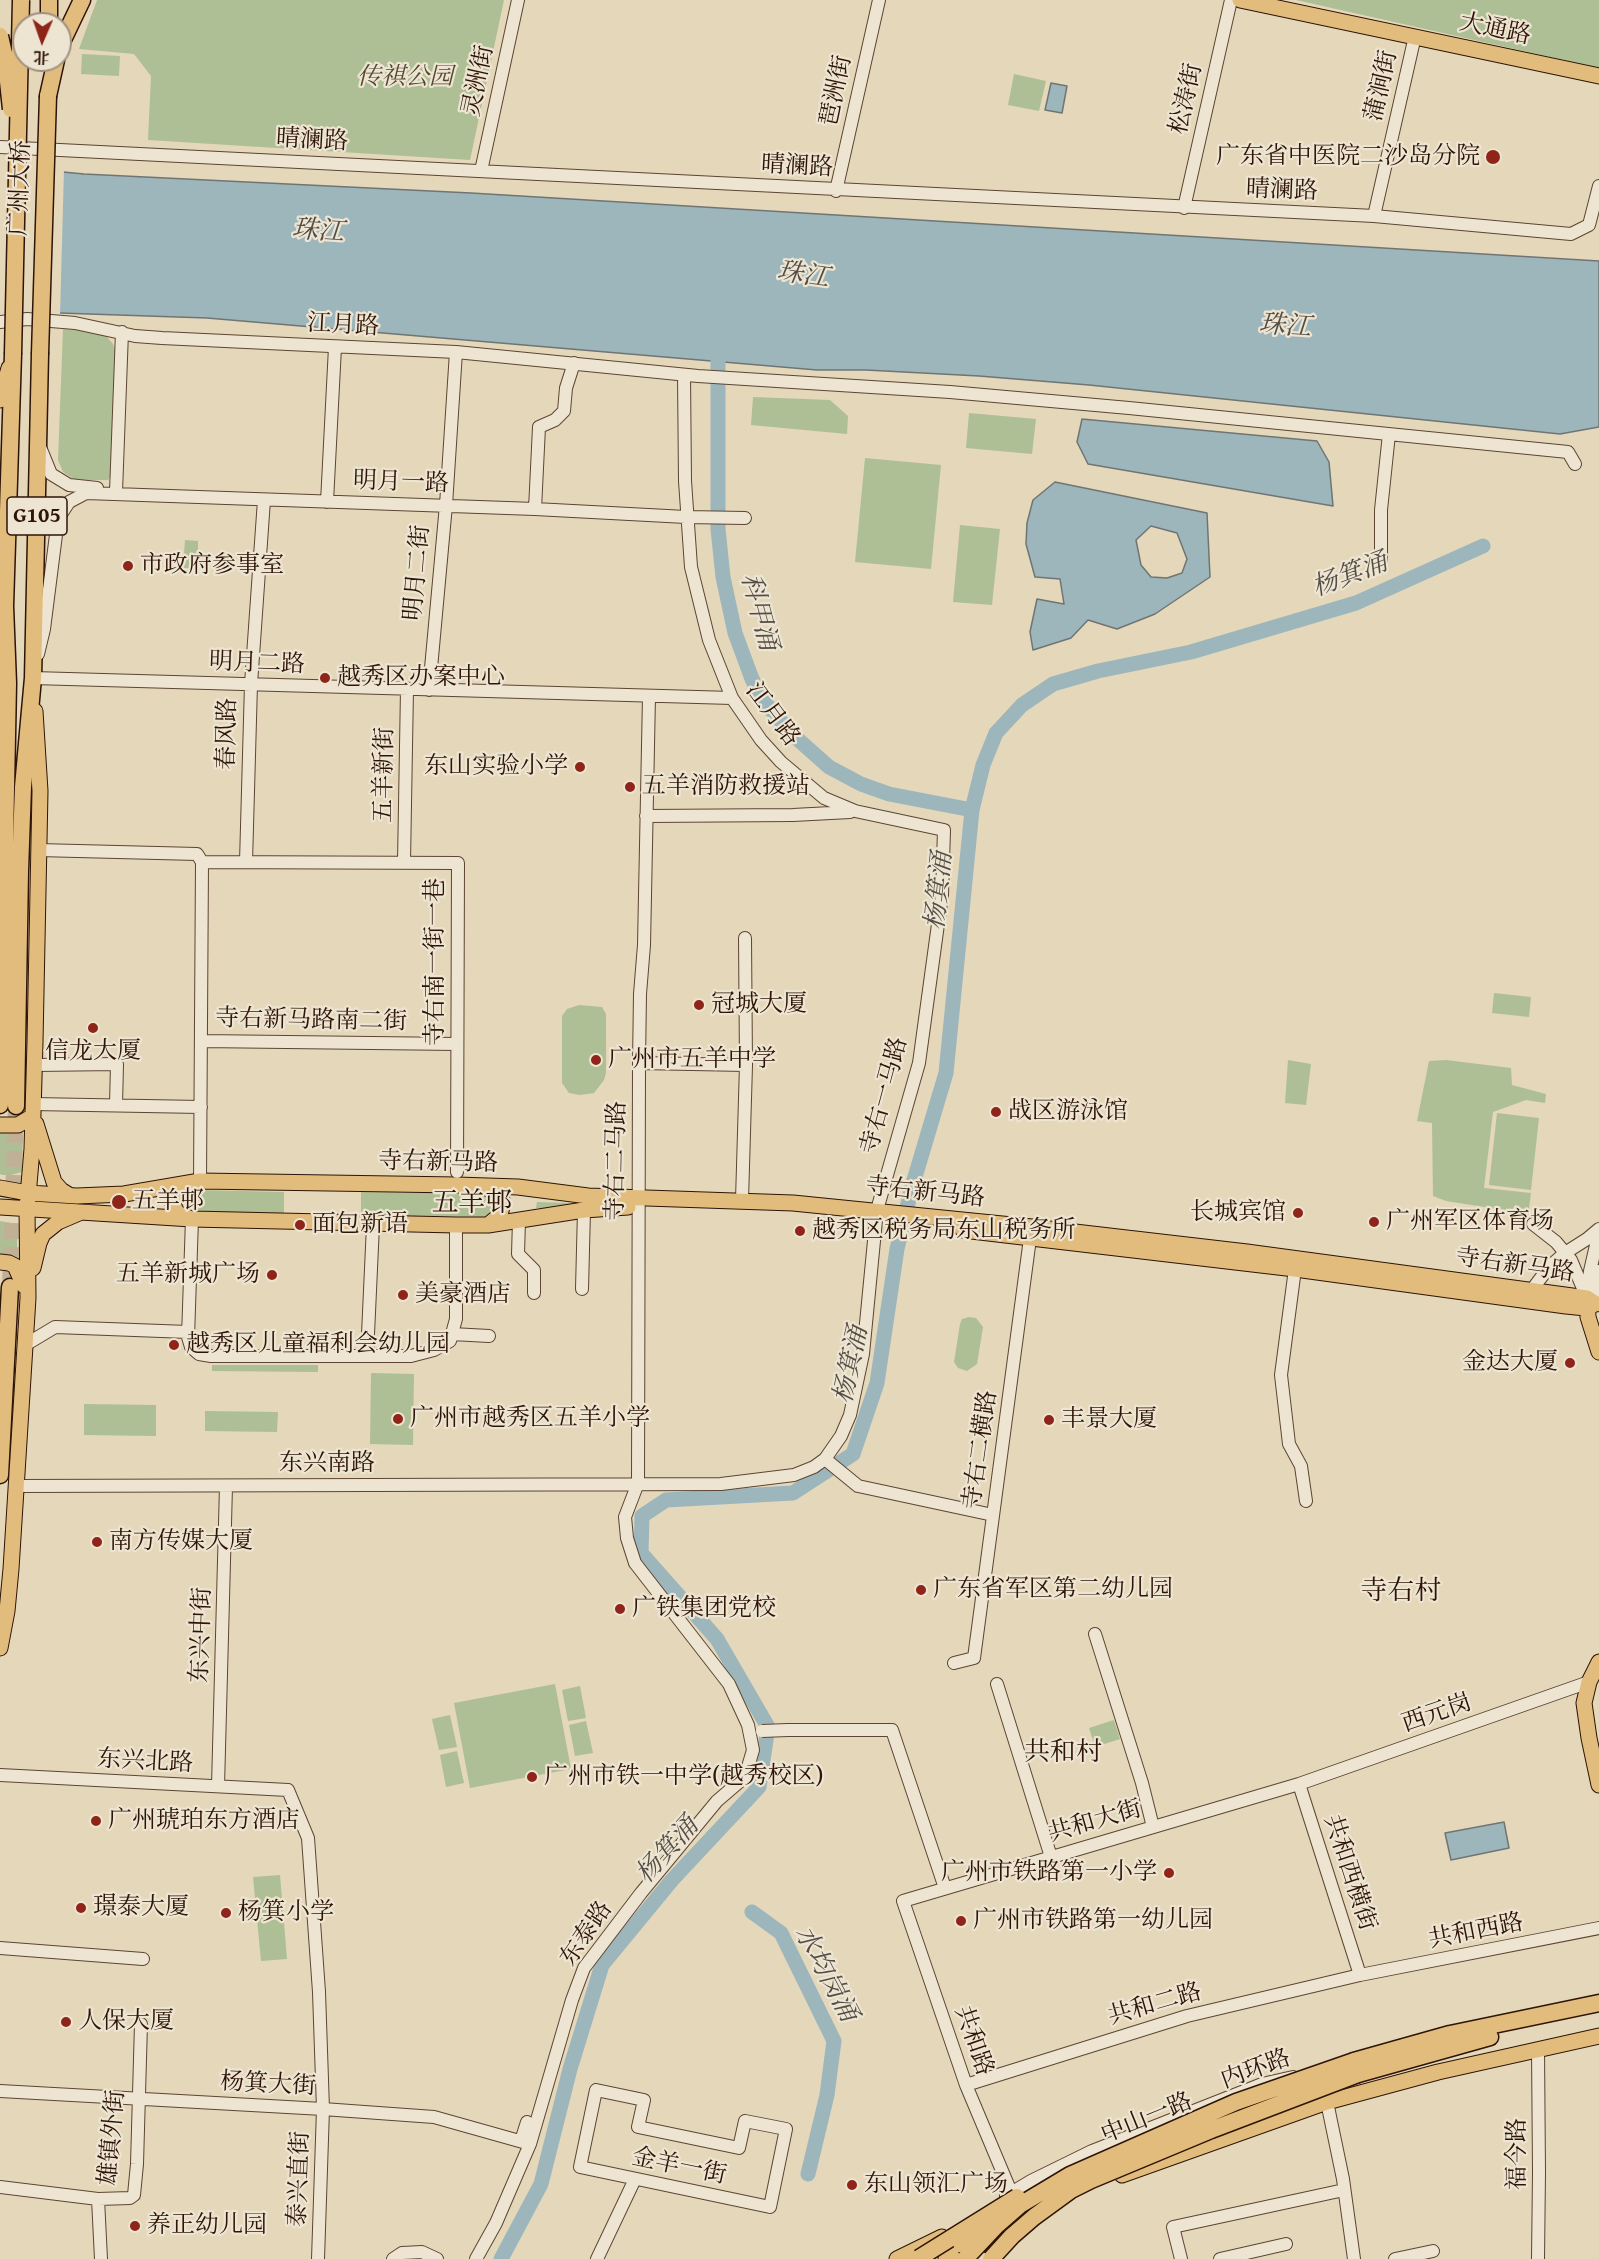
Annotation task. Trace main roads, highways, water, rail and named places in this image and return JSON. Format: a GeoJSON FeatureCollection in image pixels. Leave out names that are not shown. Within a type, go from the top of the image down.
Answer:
{"type":"FeatureCollection","features":[{"type":"Feature","properties":{"kind":"highway","name":"G105"},"geometry":{"type":"LineString","coordinates":[[8,1106],[8,683],[3,632],[18,179],[21,0]]}},
{"type":"Feature","properties":{"kind":"highway"},"geometry":{"type":"LineString","coordinates":[[72,21],[82,0]]}},
{"type":"Feature","properties":{"kind":"highway"},"geometry":{"type":"LineString","coordinates":[[0,36],[6,63],[18,179]]}},
{"type":"Feature","properties":{"kind":"highway","name":"广州大桥"},"geometry":{"type":"LineString","coordinates":[[33,678],[49,72]]}},
{"type":"Feature","properties":{"kind":"highway"},"geometry":{"type":"LineString","coordinates":[[48,96],[53,72]]}},
{"type":"Feature","properties":{"kind":"highway","name":"G105"},"geometry":{"type":"LineString","coordinates":[[8,1106],[23,788],[33,678]]}},
{"type":"Feature","properties":{"kind":"highway"},"geometry":{"type":"LineString","coordinates":[[0,1475],[10,1287]]}},
{"type":"Feature","properties":{"kind":"highway","name":"内环路"},"geometry":{"type":"LineString","coordinates":[[963,2252],[1044,2190],[1088,2166],[1185,2123],[1279,2086],[1374,2055],[1450,2034],[1599,2005]]}},
{"type":"Feature","properties":{"kind":"highway","name":"内环路"},"geometry":{"type":"LineString","coordinates":[[991,2259],[1019,2230],[1071,2190],[1202,2133],[1359,2074],[1480,2039],[1599,2014]]}},
{"type":"Feature","properties":{"kind":"highway"},"geometry":{"type":"LineString","coordinates":[[918,2259],[1071,2165],[1117,2146],[1185,2123]]}},
{"type":"Feature","properties":{"kind":"highway"},"geometry":{"type":"LineString","coordinates":[[948,2259],[1071,2190]]}},
{"type":"Feature","properties":{"kind":"main road","name":"大通路"},"geometry":{"type":"LineString","coordinates":[[1240,0],[1599,76]]}},
{"type":"Feature","properties":{"kind":"main road"},"geometry":{"type":"LineString","coordinates":[[0,400],[13,354]]}},
{"type":"Feature","properties":{"kind":"main road"},"geometry":{"type":"LineString","coordinates":[[0,491],[7,536]]}},
{"type":"Feature","properties":{"kind":"main road"},"geometry":{"type":"LineString","coordinates":[[0,657],[3,632]]}},
{"type":"Feature","properties":{"kind":"main road"},"geometry":{"type":"LineString","coordinates":[[0,1648],[9,1597],[28,1298],[27,1201],[35,1065],[40,776],[33,678]]}},
{"type":"Feature","properties":{"kind":"main road"},"geometry":{"type":"LineString","coordinates":[[0,1125],[18,1125],[33,1110]]}},
{"type":"Feature","properties":{"kind":"main road"},"geometry":{"type":"LineString","coordinates":[[33,1110],[54,1182],[60,1190],[69,1195]]}},
{"type":"Feature","properties":{"kind":"main road"},"geometry":{"type":"LineString","coordinates":[[192,1219],[177,1213],[173,1204],[174,1197],[170,1198],[183,1188],[200,1181]]}},
{"type":"Feature","properties":{"kind":"main road","name":"寺右新马路"},"geometry":{"type":"LineString","coordinates":[[27,1201],[69,1195],[124,1194],[200,1181],[518,1187],[637,1202],[880,1215]]}},
{"type":"Feature","properties":{"kind":"main road"},"geometry":{"type":"LineString","coordinates":[[0,1186],[27,1201]]}},
{"type":"Feature","properties":{"kind":"main road"},"geometry":{"type":"LineString","coordinates":[[484,1186],[500,1195],[503,1203],[500,1215],[488,1225]]}},
{"type":"Feature","properties":{"kind":"main road"},"geometry":{"type":"LineString","coordinates":[[0,1196],[23,1217],[27,1228]]}},
{"type":"Feature","properties":{"kind":"main road","name":"寺右新马路"},"geometry":{"type":"LineString","coordinates":[[27,1201],[85,1211],[192,1219],[373,1225],[488,1225],[637,1202],[742,1200],[1031,1233],[1295,1269],[1592,1303]]}},
{"type":"Feature","properties":{"kind":"main road"},"geometry":{"type":"LineString","coordinates":[[0,1207],[27,1201]]}},
{"type":"Feature","properties":{"kind":"main road"},"geometry":{"type":"LineString","coordinates":[[28,1298],[36,1253],[43,1234],[58,1222],[85,1211]]}},
{"type":"Feature","properties":{"kind":"main road","name":"寺右新马路"},"geometry":{"type":"LineString","coordinates":[[1031,1233],[1259,1254],[1532,1291],[1592,1303]]}},
{"type":"Feature","properties":{"kind":"main road"},"geometry":{"type":"LineString","coordinates":[[0,1262],[15,1266],[21,1275],[28,1298]]}},
{"type":"Feature","properties":{"kind":"main road"},"geometry":{"type":"LineString","coordinates":[[1592,1303],[1599,1322]]}},
{"type":"Feature","properties":{"kind":"main road"},"geometry":{"type":"LineString","coordinates":[[1592,1303],[1590,1327],[1599,1352]]}},
{"type":"Feature","properties":{"kind":"main road"},"geometry":{"type":"LineString","coordinates":[[1599,1662],[1589,1682],[1584,1703],[1599,1785]]}},
{"type":"Feature","properties":{"kind":"main road","name":"中山一路"},"geometry":{"type":"LineString","coordinates":[[898,2259],[1148,2141],[1318,2077],[1440,2041],[1599,2005]]}},
{"type":"Feature","properties":{"kind":"main road"},"geometry":{"type":"LineString","coordinates":[[1353,2094],[1433,2067],[1599,2026]]}},
{"type":"Feature","properties":{"kind":"main road","name":"中山一路"},"geometry":{"type":"LineString","coordinates":[[936,2259],[963,2252],[985,2234],[1028,2213],[1129,2173],[1327,2102],[1599,2036]]}},
{"type":"Feature","properties":{"kind":"main road"},"geometry":{"type":"LineString","coordinates":[[948,2259],[1040,2190]]}},
{"type":"Feature","properties":{"kind":"main road"},"geometry":{"type":"LineString","coordinates":[[985,2259],[1028,2213]]}},
{"type":"Feature","properties":{"kind":"water"},"geometry":{"type":"Polygon","coordinates":[[[1051,83],[1067,86],[1062,113],[1045,110],[1051,83]]]}},
{"type":"Feature","properties":{"kind":"water","name":"珠江"},"geometry":{"type":"Polygon","coordinates":[[[0,166],[84,174],[471,193],[1599,261],[1599,427],[1560,434],[1089,385],[979,376],[866,370],[817,370],[207,318],[0,311],[0,166]]]}},
{"type":"Feature","properties":{"kind":"water"},"geometry":{"type":"Polygon","coordinates":[[[1082,419],[1317,441],[1329,462],[1333,506],[1088,464],[1077,442],[1082,419]]]}},
{"type":"Feature","properties":{"kind":"water"},"geometry":{"type":"Polygon","coordinates":[[[1055,482],[1207,513],[1210,577],[1155,614],[1117,629],[1088,620],[1071,638],[1033,650],[1030,632],[1037,599],[1064,604],[1060,579],[1035,577],[1026,544],[1027,523],[1033,500],[1055,482]],[[1151,526],[1136,540],[1141,565],[1151,577],[1167,578],[1182,573],[1187,559],[1177,533],[1151,526]]]}},
{"type":"Feature","properties":{"kind":"water"},"geometry":{"type":"Polygon","coordinates":[[[1504,1822],[1509,1848],[1451,1860],[1445,1833],[1504,1822]]]}},
{"type":"Feature","properties":{"kind":"waterway","name":"科甲涌"},"geometry":{"type":"LineString","coordinates":[[718,343],[718,529],[723,577],[735,633],[752,679],[766,704],[793,735],[829,767],[861,784],[889,794],[972,810]]}},
{"type":"Feature","properties":{"kind":"waterway","name":"杨箕涌"},"geometry":{"type":"LineString","coordinates":[[501,2259],[541,2184],[570,2069],[602,1965],[672,1880],[759,1787],[768,1727],[717,1639],[641,1553],[642,1516],[666,1500],[793,1493],[853,1454],[877,1383],[897,1249],[912,1187],[946,1073],[972,810],[983,765],[996,733],[1022,705],[1053,684],[1098,671],[1191,652],[1356,603],[1483,546]]}},
{"type":"Feature","properties":{"kind":"waterway","name":"水均岗涌"},"geometry":{"type":"LineString","coordinates":[[752,1912],[781,1933],[834,2041],[827,2095],[808,2174]]}},
{"type":"Feature","properties":{"kind":"tunnel"},"geometry":{"type":"LineString","coordinates":[[10,1287],[16,1106]]}},
{"type":"Feature","properties":{"kind":"place","name":"广东省中医院二沙岛分院"},"geometry":{"type":"Point","coordinates":[1493,157]}},
{"type":"Feature","properties":{"kind":"place","name":"市政府参事室"},"geometry":{"type":"Point","coordinates":[128,566]}},
{"type":"Feature","properties":{"kind":"place","name":"越秀区办案中心"},"geometry":{"type":"Point","coordinates":[325,678]}},
{"type":"Feature","properties":{"kind":"place","name":"东山实验小学"},"geometry":{"type":"Point","coordinates":[580,767]}},
{"type":"Feature","properties":{"kind":"place","name":"五羊消防救援站"},"geometry":{"type":"Point","coordinates":[630,787]}},
{"type":"Feature","properties":{"kind":"place","name":"冠城大厦"},"geometry":{"type":"Point","coordinates":[699,1005]}},
{"type":"Feature","properties":{"kind":"place","name":"信龙大厦"},"geometry":{"type":"Point","coordinates":[93,1028]}},
{"type":"Feature","properties":{"kind":"place","name":"广州市五羊中学"},"geometry":{"type":"Point","coordinates":[596,1060]}},
{"type":"Feature","properties":{"kind":"place","name":"战区游泳馆"},"geometry":{"type":"Point","coordinates":[996,1112]}},
{"type":"Feature","properties":{"kind":"place","name":"五羊邨"},"geometry":{"type":"Point","coordinates":[119,1202]}},
{"type":"Feature","properties":{"kind":"place","name":"长城宾馆"},"geometry":{"type":"Point","coordinates":[1298,1213]}},
{"type":"Feature","properties":{"kind":"place","name":"广州军区体育场"},"geometry":{"type":"Point","coordinates":[1374,1222]}},
{"type":"Feature","properties":{"kind":"place","name":"面包新语"},"geometry":{"type":"Point","coordinates":[300,1225]}},
{"type":"Feature","properties":{"kind":"place","name":"越秀区税务局东山税务所"},"geometry":{"type":"Point","coordinates":[800,1231]}},
{"type":"Feature","properties":{"kind":"place","name":"五羊新城广场"},"geometry":{"type":"Point","coordinates":[272,1275]}},
{"type":"Feature","properties":{"kind":"place","name":"美豪酒店"},"geometry":{"type":"Point","coordinates":[403,1295]}},
{"type":"Feature","properties":{"kind":"place","name":"越秀区儿童福利会幼儿园"},"geometry":{"type":"Point","coordinates":[174,1345]}},
{"type":"Feature","properties":{"kind":"place","name":"金达大厦"},"geometry":{"type":"Point","coordinates":[1570,1363]}},
{"type":"Feature","properties":{"kind":"place","name":"广州市越秀区五羊小学"},"geometry":{"type":"Point","coordinates":[398,1419]}},
{"type":"Feature","properties":{"kind":"place","name":"丰景大厦"},"geometry":{"type":"Point","coordinates":[1049,1420]}},
{"type":"Feature","properties":{"kind":"place","name":"南方传媒大厦"},"geometry":{"type":"Point","coordinates":[97,1542]}},
{"type":"Feature","properties":{"kind":"place","name":"广东省军区第二幼儿园"},"geometry":{"type":"Point","coordinates":[921,1590]}},
{"type":"Feature","properties":{"kind":"place","name":"广铁集团党校"},"geometry":{"type":"Point","coordinates":[620,1609]}},
{"type":"Feature","properties":{"kind":"place","name":"广州市铁一中学(越秀校区)"},"geometry":{"type":"Point","coordinates":[532,1777]}},
{"type":"Feature","properties":{"kind":"place","name":"广州琥珀东方酒店"},"geometry":{"type":"Point","coordinates":[96,1821]}},
{"type":"Feature","properties":{"kind":"place","name":"广州市铁路第一小学"},"geometry":{"type":"Point","coordinates":[1169,1873]}},
{"type":"Feature","properties":{"kind":"place","name":"璟泰大厦"},"geometry":{"type":"Point","coordinates":[81,1908]}},
{"type":"Feature","properties":{"kind":"place","name":"杨箕小学"},"geometry":{"type":"Point","coordinates":[226,1913]}},
{"type":"Feature","properties":{"kind":"place","name":"广州市铁路第一幼儿园"},"geometry":{"type":"Point","coordinates":[961,1921]}},
{"type":"Feature","properties":{"kind":"place","name":"人保大厦"},"geometry":{"type":"Point","coordinates":[66,2022]}},
{"type":"Feature","properties":{"kind":"place","name":"东山领汇广场"},"geometry":{"type":"Point","coordinates":[852,2185]}},
{"type":"Feature","properties":{"kind":"place","name":"养正幼儿园"},"geometry":{"type":"Point","coordinates":[135,2226]}},
{"type":"Feature","properties":{"kind":"district","name":"五羊邨"},"geometry":{"type":"Point","coordinates":[472,1204]}},
{"type":"Feature","properties":{"kind":"district","name":"寺右村"},"geometry":{"type":"Point","coordinates":[1401,1592]}},
{"type":"Feature","properties":{"kind":"district","name":"共和村"},"geometry":{"type":"Point","coordinates":[1063,1753]}},
{"type":"Feature","properties":{"kind":"park label","name":"传祺公园"},"geometry":{"type":"Point","coordinates":[405,78]}}]}
